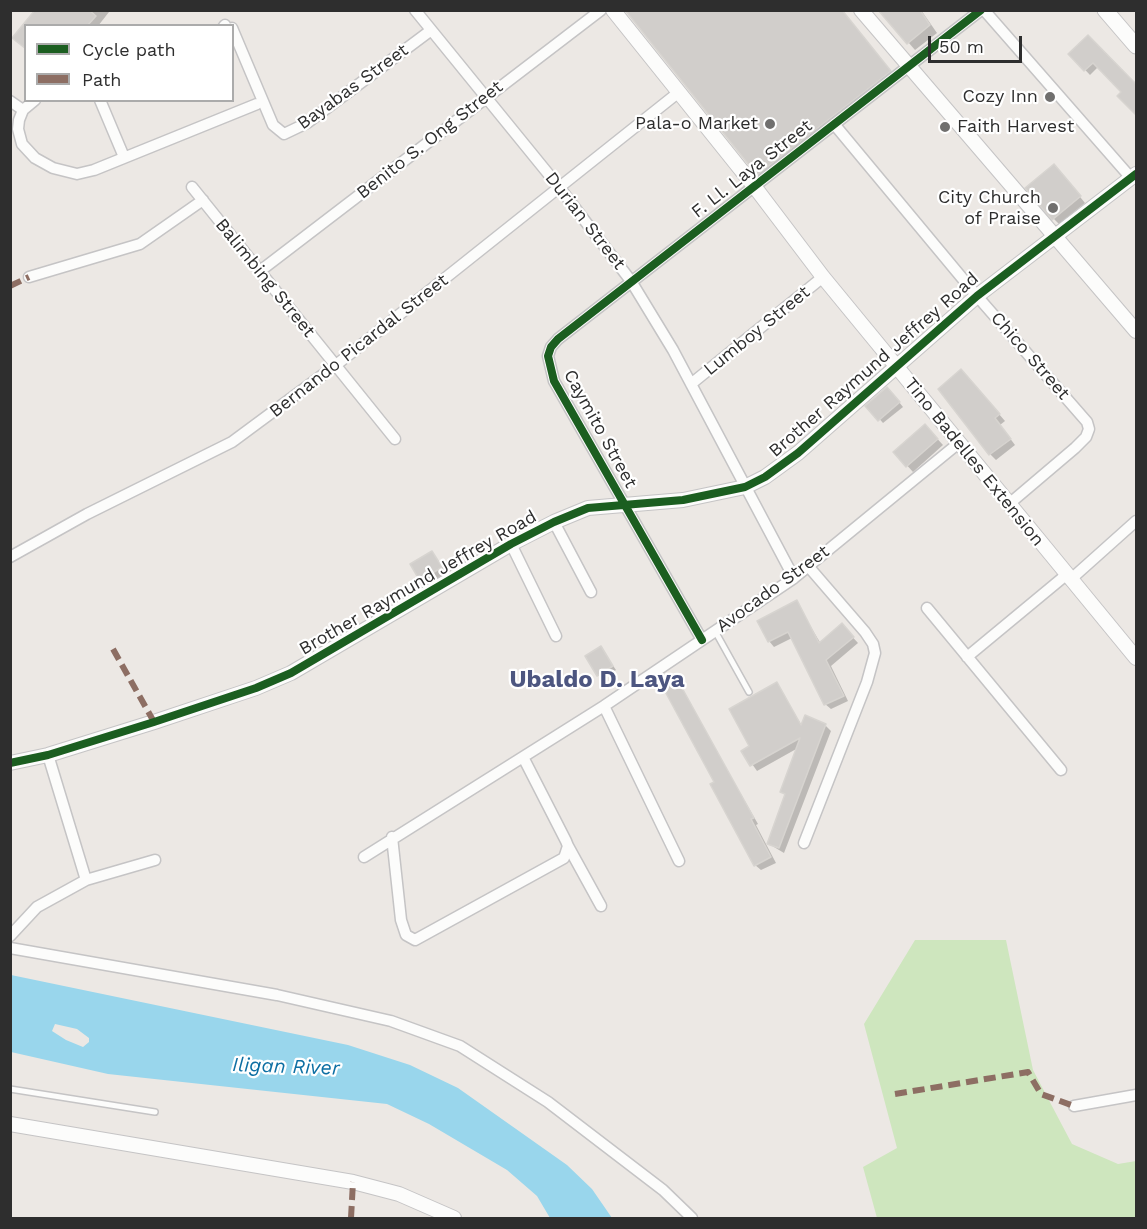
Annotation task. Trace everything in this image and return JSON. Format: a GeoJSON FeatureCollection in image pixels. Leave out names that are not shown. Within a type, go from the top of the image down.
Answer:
{"type":"FeatureCollection","features":[{"type":"Feature","properties":{"kind":"main road"},"geometry":{"type":"LineString","coordinates":[[1105,10],[1137,46]]}},
{"type":"Feature","properties":{"kind":"street","name":"Durian Street"},"geometry":{"type":"LineString","coordinates":[[415,10],[484,98],[560,187],[632,281],[691,384],[794,578]]}},
{"type":"Feature","properties":{"kind":"street","name":"Benito S. Ong Street"},"geometry":{"type":"LineString","coordinates":[[260,271],[601,10]]}},
{"type":"Feature","properties":{"kind":"street","name":"Tino Badelles Extension"},"geometry":{"type":"LineString","coordinates":[[613,10],[754,186],[823,277],[1137,658]]}},
{"type":"Feature","properties":{"kind":"street"},"geometry":{"type":"LineString","coordinates":[[861,10],[1053,237],[1137,331]]}},
{"type":"Feature","properties":{"kind":"street"},"geometry":{"type":"LineString","coordinates":[[983,10],[1134,176]]}},
{"type":"Feature","properties":{"kind":"street","name":"F. Ll. Laya Street"},"geometry":{"type":"LineString","coordinates":[[548,356],[558,339],[983,10]]}},
{"type":"Feature","properties":{"kind":"street","name":"Bayabas Street"},"geometry":{"type":"LineString","coordinates":[[234,33],[273,125],[284,134],[307,123],[430,31]]}},
{"type":"Feature","properties":{"kind":"street","name":"Bernando Picardal Street"},"geometry":{"type":"LineString","coordinates":[[10,557],[87,514],[232,442],[336,365],[679,93]]}},
{"type":"Feature","properties":{"kind":"street"},"geometry":{"type":"LineString","coordinates":[[10,101],[23,110]]}},
{"type":"Feature","properties":{"kind":"street"},"geometry":{"type":"LineString","coordinates":[[33,102],[23,110],[18,129],[22,144],[35,158],[53,168],[77,174],[257,104]]}},
{"type":"Feature","properties":{"kind":"street"},"geometry":{"type":"LineString","coordinates":[[101,102],[124,157]]}},
{"type":"Feature","properties":{"kind":"street","name":"Chico Street"},"geometry":{"type":"LineString","coordinates":[[834,124],[977,296],[1087,422],[1089,429],[1086,437],[1076,448],[1009,504]]}},
{"type":"Feature","properties":{"kind":"street","name":"Brother Raymund Jeffrey Road"},"geometry":{"type":"LineString","coordinates":[[10,764],[48,755],[256,688],[291,673],[512,544],[554,522],[588,508],[683,500],[744,487],[765,477],[798,453],[895,365],[977,296],[1134,176]]}},
{"type":"Feature","properties":{"kind":"street","name":"Balimbing Street"},"geometry":{"type":"LineString","coordinates":[[192,187],[395,439]]}},
{"type":"Feature","properties":{"kind":"street","name":"Balimbing Street"},"geometry":{"type":"LineString","coordinates":[[29,277],[140,244],[203,200]]}},
{"type":"Feature","properties":{"kind":"street","name":"Lumboy Street"},"geometry":{"type":"LineString","coordinates":[[691,384],[823,277]]}},
{"type":"Feature","properties":{"kind":"street","name":"Caymito Street"},"geometry":{"type":"LineString","coordinates":[[548,356],[554,381],[702,640]]}},
{"type":"Feature","properties":{"kind":"street","name":"Avocado Street"},"geometry":{"type":"LineString","coordinates":[[363,857],[604,706],[794,578],[960,442]]}},
{"type":"Feature","properties":{"kind":"street"},"geometry":{"type":"LineString","coordinates":[[967,657],[1137,521]]}},
{"type":"Feature","properties":{"kind":"street"},"geometry":{"type":"LineString","coordinates":[[554,522],[591,592]]}},
{"type":"Feature","properties":{"kind":"street"},"geometry":{"type":"LineString","coordinates":[[512,544],[556,636]]}},
{"type":"Feature","properties":{"kind":"street"},"geometry":{"type":"LineString","coordinates":[[804,843],[867,682],[875,652],[865,632],[808,566]]}},
{"type":"Feature","properties":{"kind":"street"},"geometry":{"type":"LineString","coordinates":[[927,608],[1061,770]]}},
{"type":"Feature","properties":{"kind":"street"},"geometry":{"type":"LineString","coordinates":[[604,706],[678,861]]}},
{"type":"Feature","properties":{"kind":"street"},"geometry":{"type":"LineString","coordinates":[[48,755],[86,880]]}},
{"type":"Feature","properties":{"kind":"street"},"geometry":{"type":"LineString","coordinates":[[523,757],[601,906]]}},
{"type":"Feature","properties":{"kind":"street"},"geometry":{"type":"LineString","coordinates":[[392,837],[401,920],[406,935],[415,940],[564,858],[568,846]]}},
{"type":"Feature","properties":{"kind":"street"},"geometry":{"type":"LineString","coordinates":[[10,936],[37,907],[86,880],[155,860]]}},
{"type":"Feature","properties":{"kind":"street"},"geometry":{"type":"LineString","coordinates":[[10,948],[277,995],[391,1021],[460,1046],[548,1102],[663,1190],[692,1218]]}},
{"type":"Feature","properties":{"kind":"street"},"geometry":{"type":"LineString","coordinates":[[1074,1107],[1137,1095]]}},
{"type":"Feature","properties":{"kind":"street"},"geometry":{"type":"LineString","coordinates":[[10,1124],[353,1182],[399,1194],[454,1218]]}},
{"type":"Feature","properties":{"kind":"lane"},"geometry":{"type":"LineString","coordinates":[[715,631],[749,692]]}},
{"type":"Feature","properties":{"kind":"lane"},"geometry":{"type":"LineString","coordinates":[[10,1089],[155,1112]]}},
{"type":"Feature","properties":{"kind":"green space"},"geometry":{"type":"Polygon","coordinates":[[[915,940],[1006,940],[1033,1070],[1072,1144],[1118,1164],[1136,1161],[1136,1218],[877,1218],[863,1167],[897,1148],[864,1024],[915,940]]]}},
{"type":"Feature","properties":{"kind":"water","name":"Iligan River"},"geometry":{"type":"Polygon","coordinates":[[[11,975],[348,1045],[410,1065],[458,1088],[567,1165],[592,1189],[612,1218],[550,1218],[537,1196],[507,1170],[429,1124],[387,1104],[108,1074],[11,1052],[11,975]],[[55,1024],[52,1031],[83,1047],[89,1042],[89,1038],[77,1029],[55,1024]]]}},
{"type":"Feature","properties":{"kind":"building"},"geometry":{"type":"Polygon","coordinates":[[[35,10],[89,10],[96,16],[89,24],[24,24],[24,47],[12,38],[35,10]]]}},
{"type":"Feature","properties":{"kind":"building","name":"Pala-o Market"},"geometry":{"type":"Polygon","coordinates":[[[625,10],[842,10],[891,71],[757,175],[625,10]]]}},
{"type":"Feature","properties":{"kind":"building"},"geometry":{"type":"Polygon","coordinates":[[[878,10],[920,10],[930,25],[907,44],[878,10]]]}},
{"type":"Feature","properties":{"kind":"building"},"geometry":{"type":"Polygon","coordinates":[[[1088,35],[1137,85],[1137,116],[1117,96],[1121,92],[1093,63],[1084,71],[1068,54],[1088,35]]]}},
{"type":"Feature","properties":{"kind":"building"},"geometry":{"type":"Polygon","coordinates":[[[1054,164],[1081,196],[1052,220],[1025,188],[1054,164]]]}},
{"type":"Feature","properties":{"kind":"building"},"geometry":{"type":"Polygon","coordinates":[[[961,369],[1000,414],[995,418],[1011,439],[989,455],[938,389],[961,369]]]}},
{"type":"Feature","properties":{"kind":"building"},"geometry":{"type":"Polygon","coordinates":[[[887,387],[900,402],[878,421],[865,406],[887,387]]]}},
{"type":"Feature","properties":{"kind":"building"},"geometry":{"type":"Polygon","coordinates":[[[925,424],[938,439],[906,467],[893,452],[925,424]]]}},
{"type":"Feature","properties":{"kind":"building"},"geometry":{"type":"Polygon","coordinates":[[[432,551],[442,567],[420,581],[410,564],[432,551]]]}},
{"type":"Feature","properties":{"kind":"building"},"geometry":{"type":"Polygon","coordinates":[[[797,600],[819,643],[842,623],[854,637],[826,660],[844,696],[824,705],[788,632],[768,642],[757,621],[797,600]]]}},
{"type":"Feature","properties":{"kind":"building"},"geometry":{"type":"Polygon","coordinates":[[[601,646],[613,666],[597,676],[585,656],[601,646]]]}},
{"type":"Feature","properties":{"kind":"building"},"geometry":{"type":"Polygon","coordinates":[[[676,677],[754,818],[751,819],[771,857],[754,866],[710,784],[714,782],[661,684],[676,677]]]}},
{"type":"Feature","properties":{"kind":"building"},"geometry":{"type":"Polygon","coordinates":[[[777,682],[801,725],[805,715],[826,724],[779,848],[767,844],[785,794],[780,792],[800,738],[750,766],[741,751],[749,746],[729,709],[777,682]]]}},
{"type":"Feature","properties":{"kind":"marked path"},"geometry":{"type":"LineString","coordinates":[[10,286],[29,277]]}},
{"type":"Feature","properties":{"kind":"marked path"},"geometry":{"type":"LineString","coordinates":[[113,649],[154,722]]}},
{"type":"Feature","properties":{"kind":"marked path"},"geometry":{"type":"LineString","coordinates":[[895,1094],[1028,1072],[1041,1094],[1074,1106]]}},
{"type":"Feature","properties":{"kind":"marked path"},"geometry":{"type":"LineString","coordinates":[[351,1218],[353,1182]]}},
{"type":"Feature","properties":{"kind":"cycle path"},"geometry":{"type":"LineString","coordinates":[[702,640],[554,381],[548,356],[551,347],[558,339],[981,10]]}},
{"type":"Feature","properties":{"kind":"cycle path"},"geometry":{"type":"LineString","coordinates":[[10,763],[48,755],[154,722],[256,688],[291,673],[511,544],[588,508],[683,500],[745,487],[765,477],[798,453],[977,296],[1136,174]]}},
{"type":"Feature","properties":{"kind":"place","name":"Cozy Inn"},"geometry":{"type":"Point","coordinates":[1050,97]}},
{"type":"Feature","properties":{"kind":"place","name":"Pala-o Market"},"geometry":{"type":"Point","coordinates":[770,124]}},
{"type":"Feature","properties":{"kind":"place","name":"Faith Harvest"},"geometry":{"type":"Point","coordinates":[945,127]}},
{"type":"Feature","properties":{"kind":"place","name":"City Church of Praise"},"geometry":{"type":"Point","coordinates":[1053,208]}},
{"type":"Feature","properties":{"kind":"district","name":"Ubaldo D. Laya"},"geometry":{"type":"Point","coordinates":[597,680]}}]}
